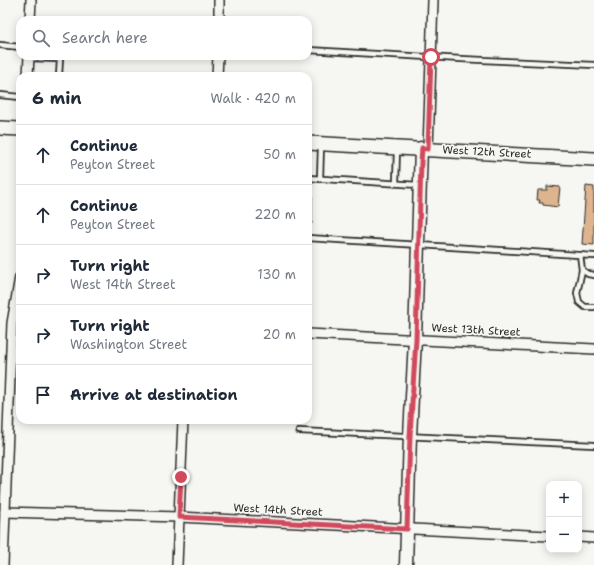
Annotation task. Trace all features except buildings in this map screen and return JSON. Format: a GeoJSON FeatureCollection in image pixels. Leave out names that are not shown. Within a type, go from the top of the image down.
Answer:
{"type":"FeatureCollection","features":[{"type":"Feature","properties":{"kind":"main road"},"geometry":{"type":"LineString","coordinates":[[0,128],[16,129]]}},
{"type":"Feature","properties":{"kind":"main road","name":"West 12th Street"},"geometry":{"type":"LineString","coordinates":[[314,143],[594,158]]}},
{"type":"Feature","properties":{"kind":"street"},"geometry":{"type":"LineString","coordinates":[[30,16],[31,0]]}},
{"type":"Feature","properties":{"kind":"street"},"geometry":{"type":"LineString","coordinates":[[219,0],[219,16]]}},
{"type":"Feature","properties":{"kind":"street"},"geometry":{"type":"LineString","coordinates":[[406,565],[410,436],[416,339],[417,246],[420,185],[425,148],[431,57],[433,0]]}},
{"type":"Feature","properties":{"kind":"street"},"geometry":{"type":"LineString","coordinates":[[28,72],[29,60]]}},
{"type":"Feature","properties":{"kind":"street"},"geometry":{"type":"LineString","coordinates":[[217,72],[218,60]]}},
{"type":"Feature","properties":{"kind":"street"},"geometry":{"type":"LineString","coordinates":[[3,565],[12,323],[16,300]]}},
{"type":"Feature","properties":{"kind":"street","name":"West 13th Street"},"geometry":{"type":"LineString","coordinates":[[312,334],[594,349]]}},
{"type":"Feature","properties":{"kind":"street"},"geometry":{"type":"LineString","coordinates":[[177,565],[183,424]]}},
{"type":"Feature","properties":{"kind":"street","name":"West 14th Street"},"geometry":{"type":"LineString","coordinates":[[5,512],[179,517],[546,536]]}},
{"type":"Feature","properties":{"kind":"street"},"geometry":{"type":"LineString","coordinates":[[582,537],[594,538]]}},
{"type":"Feature","properties":{"kind":"lane"},"geometry":{"type":"LineString","coordinates":[[0,44],[16,46]]}},
{"type":"Feature","properties":{"kind":"lane"},"geometry":{"type":"LineString","coordinates":[[312,50],[594,65]]}},
{"type":"Feature","properties":{"kind":"lane"},"geometry":{"type":"LineString","coordinates":[[59,72],[60,60]]}},
{"type":"Feature","properties":{"kind":"lane"},"geometry":{"type":"LineString","coordinates":[[0,96],[16,96]]}},
{"type":"Feature","properties":{"kind":"lane"},"geometry":{"type":"LineString","coordinates":[[314,143],[320,179]]}},
{"type":"Feature","properties":{"kind":"lane"},"geometry":{"type":"LineString","coordinates":[[396,183],[397,147]]}},
{"type":"Feature","properties":{"kind":"lane"},"geometry":{"type":"LineString","coordinates":[[312,178],[420,185]]}},
{"type":"Feature","properties":{"kind":"lane"},"geometry":{"type":"LineString","coordinates":[[312,238],[594,256]]}},
{"type":"Feature","properties":{"kind":"lane"},"geometry":{"type":"LineString","coordinates":[[580,255],[582,270],[577,293],[579,302],[585,306],[594,307]]}},
{"type":"Feature","properties":{"kind":"lane"},"geometry":{"type":"LineString","coordinates":[[582,270],[588,274],[594,275]]}},
{"type":"Feature","properties":{"kind":"lane"},"geometry":{"type":"LineString","coordinates":[[299,431],[594,445]]}},
{"type":"Feature","properties":{"kind":"route"},"geometry":{"type":"LineString","coordinates":[[181,477],[179,517],[407,529],[410,436],[416,339],[417,246],[421,162],[422,148],[428,149],[431,57]]}}]}
